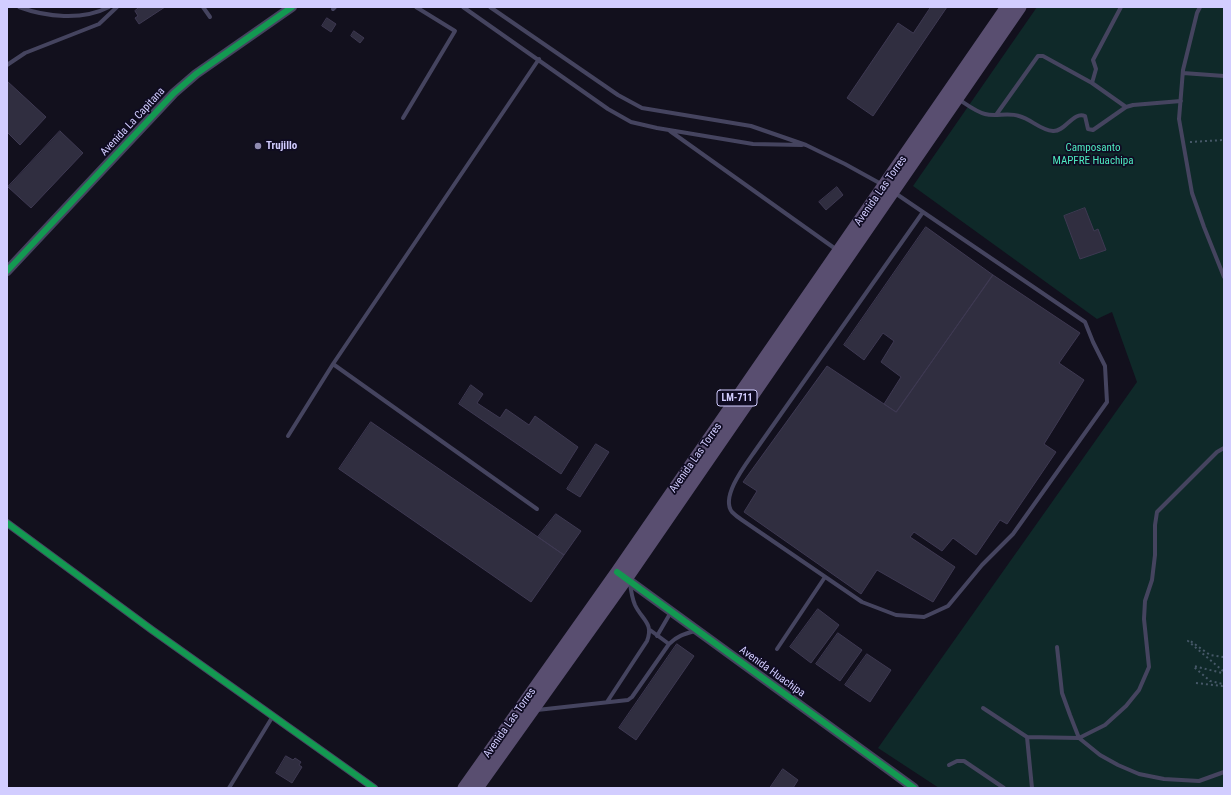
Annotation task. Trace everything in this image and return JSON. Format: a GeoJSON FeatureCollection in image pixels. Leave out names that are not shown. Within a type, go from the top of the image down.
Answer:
{"type":"FeatureCollection","features":[{"type":"Feature","properties":{"kind":"main road","name":"Avenida Las Torres"},"geometry":{"type":"LineString","coordinates":[[477,788],[624,577],[889,189],[1007,7]]}},
{"type":"Feature","properties":{"kind":"main road","name":"Avenida Las Torres"},"geometry":{"type":"LineString","coordinates":[[464,788],[624,577],[839,251],[889,189],[957,99],[1020,7]]}},
{"type":"Feature","properties":{"kind":"street","name":"Avenida La Capitana"},"geometry":{"type":"LineString","coordinates":[[7,271],[174,93],[196,74],[292,7]]}},
{"type":"Feature","properties":{"kind":"street"},"geometry":{"type":"LineString","coordinates":[[7,523],[152,630],[374,788]]}},
{"type":"Feature","properties":{"kind":"street","name":"Avenida Huachipa"},"geometry":{"type":"LineString","coordinates":[[624,577],[914,788]]}},
{"type":"Feature","properties":{"kind":"lane"},"geometry":{"type":"LineString","coordinates":[[19,7],[29,11],[66,16],[99,12],[109,7]]}},
{"type":"Feature","properties":{"kind":"lane"},"geometry":{"type":"LineString","coordinates":[[7,65],[25,53],[99,24],[117,7]]}},
{"type":"Feature","properties":{"kind":"lane"},"geometry":{"type":"LineString","coordinates":[[203,7],[210,17]]}},
{"type":"Feature","properties":{"kind":"lane"},"geometry":{"type":"LineString","coordinates":[[403,118],[455,31],[416,7]]}},
{"type":"Feature","properties":{"kind":"lane"},"geometry":{"type":"LineString","coordinates":[[463,7],[608,109],[631,122],[668,130],[753,144],[806,145]]}},
{"type":"Feature","properties":{"kind":"lane"},"geometry":{"type":"LineString","coordinates":[[490,7],[618,95],[642,108],[676,115],[751,126],[806,145],[846,164],[889,189],[923,212],[1085,322],[1105,366],[1107,402],[1013,534],[982,565],[948,606],[924,617],[896,615],[862,602],[742,520],[732,512],[728,500],[734,485],[755,451],[923,212]]}},
{"type":"Feature","properties":{"kind":"lane"},"geometry":{"type":"LineString","coordinates":[[1092,83],[1096,69],[1093,60],[1121,7]]}},
{"type":"Feature","properties":{"kind":"lane"},"geometry":{"type":"LineString","coordinates":[[1200,7],[1197,13],[1183,73],[1180,118],[1192,193],[1224,277]]}},
{"type":"Feature","properties":{"kind":"lane"},"geometry":{"type":"LineString","coordinates":[[996,115],[1038,56],[1043,56],[1092,83],[1126,107]]}},
{"type":"Feature","properties":{"kind":"lane"},"geometry":{"type":"LineString","coordinates":[[288,436],[333,364],[539,59]]}},
{"type":"Feature","properties":{"kind":"lane"},"geometry":{"type":"LineString","coordinates":[[1183,73],[1224,76]]}},
{"type":"Feature","properties":{"kind":"lane"},"geometry":{"type":"LineString","coordinates":[[957,99],[985,114],[1008,114],[1020,116],[1043,129],[1055,131],[1064,127],[1074,118],[1082,115],[1084,116],[1088,129],[1093,130],[1126,107],[1133,105],[1181,101]]}},
{"type":"Feature","properties":{"kind":"lane"},"geometry":{"type":"LineString","coordinates":[[668,130],[839,251]]}},
{"type":"Feature","properties":{"kind":"lane"},"geometry":{"type":"LineString","coordinates":[[333,364],[537,509]]}},
{"type":"Feature","properties":{"kind":"lane"},"geometry":{"type":"LineString","coordinates":[[983,708],[1027,737],[1079,738],[1105,724],[1126,706],[1139,690],[1149,667],[1144,619],[1145,601],[1152,580],[1157,512],[1217,452],[1224,448]]}},
{"type":"Feature","properties":{"kind":"lane"},"geometry":{"type":"LineString","coordinates":[[607,702],[647,641],[650,630],[648,623],[634,604],[624,577]]}},
{"type":"Feature","properties":{"kind":"lane"},"geometry":{"type":"LineString","coordinates":[[777,649],[825,577]]}},
{"type":"Feature","properties":{"kind":"lane"},"geometry":{"type":"LineString","coordinates":[[657,636],[672,612]]}},
{"type":"Feature","properties":{"kind":"lane"},"geometry":{"type":"LineString","coordinates":[[650,630],[669,644]]}},
{"type":"Feature","properties":{"kind":"lane"},"geometry":{"type":"LineString","coordinates":[[532,710],[628,700],[632,697],[674,638],[682,634],[698,631]]}},
{"type":"Feature","properties":{"kind":"lane"},"geometry":{"type":"LineString","coordinates":[[1057,647],[1062,693],[1079,738],[1100,755],[1118,766],[1139,774],[1164,779],[1198,781],[1224,772]]}},
{"type":"Feature","properties":{"kind":"lane"},"geometry":{"type":"LineString","coordinates":[[229,788],[273,716]]}},
{"type":"Feature","properties":{"kind":"lane"},"geometry":{"type":"LineString","coordinates":[[1027,737],[1032,788]]}},
{"type":"Feature","properties":{"kind":"lane"},"geometry":{"type":"LineString","coordinates":[[949,765],[957,761],[964,762],[1004,788]]}},
{"type":"Feature","properties":{"kind":"path"},"geometry":{"type":"LineString","coordinates":[[1183,143],[1224,140]]}},
{"type":"Feature","properties":{"kind":"path"},"geometry":{"type":"LineString","coordinates":[[1196,683],[1222,686],[1223,684],[1210,680],[1194,666],[1222,673],[1223,671],[1188,641],[1189,640],[1210,654],[1224,657]]}},
{"type":"Feature","properties":{"kind":"green space","name":"Camposanto MAPFRE Huachipa"},"geometry":{"type":"Polygon","coordinates":[[[1037,7],[1224,7],[1224,788],[939,788],[878,748],[1137,382],[1112,312],[1097,319],[913,186],[1037,7]]]}},
{"type":"Feature","properties":{"kind":"building"},"geometry":{"type":"Polygon","coordinates":[[[140,7],[165,7],[139,24],[135,18],[138,16],[135,11],[140,7]]]}},
{"type":"Feature","properties":{"kind":"building"},"geometry":{"type":"Polygon","coordinates":[[[931,7],[947,7],[873,116],[847,98],[898,23],[913,33],[931,7]]]}},
{"type":"Feature","properties":{"kind":"building"},"geometry":{"type":"Polygon","coordinates":[[[327,18],[336,24],[331,32],[322,26],[327,18]]]}},
{"type":"Feature","properties":{"kind":"building"},"geometry":{"type":"Polygon","coordinates":[[[354,31],[364,38],[360,43],[351,36],[354,31]]]}},
{"type":"Feature","properties":{"kind":"building"},"geometry":{"type":"Polygon","coordinates":[[[7,81],[46,117],[20,145],[7,132],[7,81]]]}},
{"type":"Feature","properties":{"kind":"building"},"geometry":{"type":"Polygon","coordinates":[[[60,131],[83,153],[31,208],[8,187],[60,131]]]}},
{"type":"Feature","properties":{"kind":"building"},"geometry":{"type":"Polygon","coordinates":[[[837,187],[843,195],[826,210],[819,202],[837,187]]]}},
{"type":"Feature","properties":{"kind":"building"},"geometry":{"type":"Polygon","coordinates":[[[1085,208],[1094,231],[1098,229],[1106,250],[1080,259],[1064,216],[1085,208]]]}},
{"type":"Feature","properties":{"kind":"building"},"geometry":{"type":"Polygon","coordinates":[[[926,227],[993,275],[896,412],[884,404],[901,377],[881,362],[894,341],[883,333],[864,360],[844,345],[926,227]]]}},
{"type":"Feature","properties":{"kind":"building"},"geometry":{"type":"Polygon","coordinates":[[[993,275],[1080,333],[1059,363],[1084,380],[1044,444],[1056,452],[1007,524],[1000,520],[976,555],[953,538],[942,551],[914,532],[910,537],[955,567],[933,602],[877,570],[861,594],[744,512],[757,491],[743,482],[827,366],[896,412],[993,275]]]}},
{"type":"Feature","properties":{"kind":"building"},"geometry":{"type":"Polygon","coordinates":[[[471,385],[483,394],[477,403],[500,418],[506,409],[529,425],[535,416],[578,447],[561,474],[459,404],[471,385]]]}},
{"type":"Feature","properties":{"kind":"building"},"geometry":{"type":"Polygon","coordinates":[[[371,422],[564,555],[531,602],[339,469],[371,422]]]}},
{"type":"Feature","properties":{"kind":"building"},"geometry":{"type":"Polygon","coordinates":[[[596,444],[609,452],[580,497],[567,489],[596,444]]]}},
{"type":"Feature","properties":{"kind":"building"},"geometry":{"type":"Polygon","coordinates":[[[556,514],[581,531],[564,555],[538,537],[556,514]]]}},
{"type":"Feature","properties":{"kind":"building"},"geometry":{"type":"Polygon","coordinates":[[[818,609],[839,625],[811,663],[790,647],[818,609]]]}},
{"type":"Feature","properties":{"kind":"building"},"geometry":{"type":"Polygon","coordinates":[[[838,633],[862,650],[840,681],[816,664],[838,633]]]}},
{"type":"Feature","properties":{"kind":"building"},"geometry":{"type":"Polygon","coordinates":[[[677,644],[694,656],[636,740],[619,728],[677,644]]]}},
{"type":"Feature","properties":{"kind":"building"},"geometry":{"type":"Polygon","coordinates":[[[867,654],[891,670],[870,702],[845,685],[867,654]]]}},
{"type":"Feature","properties":{"kind":"building"},"geometry":{"type":"Polygon","coordinates":[[[286,756],[293,760],[295,758],[301,762],[299,765],[302,767],[292,783],[276,773],[286,756]]]}},
{"type":"Feature","properties":{"kind":"building"},"geometry":{"type":"Polygon","coordinates":[[[783,769],[798,780],[793,788],[770,788],[783,769]]]}},
{"type":"Feature","properties":{"kind":"cycle path"},"geometry":{"type":"LineString","coordinates":[[7,271],[174,93],[196,74],[292,7]]}},
{"type":"Feature","properties":{"kind":"cycle path"},"geometry":{"type":"LineString","coordinates":[[7,523],[152,630],[374,788]]}},
{"type":"Feature","properties":{"kind":"cycle path"},"geometry":{"type":"LineString","coordinates":[[617,572],[914,788]]}},
{"type":"Feature","properties":{"kind":"place","name":"Trujillo"},"geometry":{"type":"Point","coordinates":[258,146]}}]}
